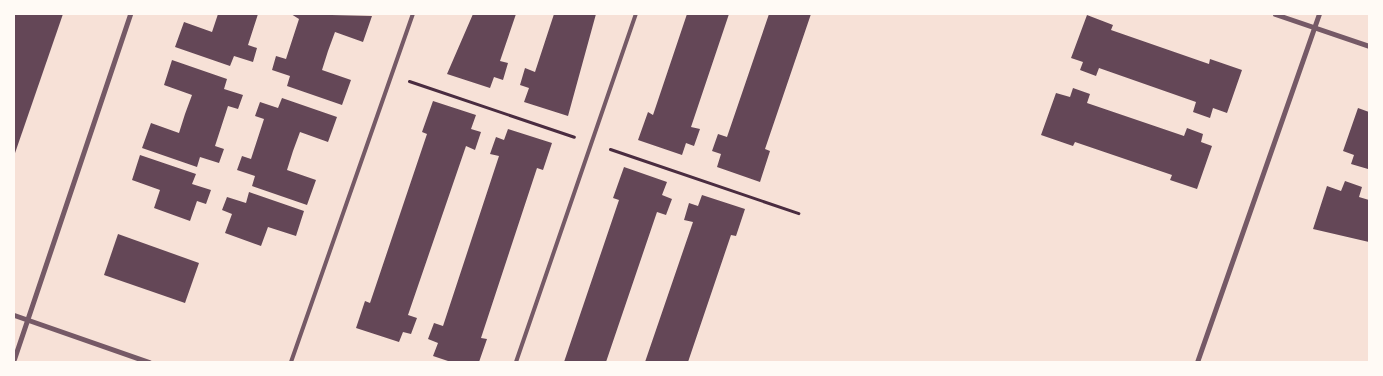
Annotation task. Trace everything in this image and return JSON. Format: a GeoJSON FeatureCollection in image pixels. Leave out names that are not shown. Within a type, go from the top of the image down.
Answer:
{"type":"FeatureCollection","features":[{"type":"Feature","properties":{"kind":"street"},"geometry":{"type":"LineString","coordinates":[[14,359],[130,14]]}},
{"type":"Feature","properties":{"kind":"street"},"geometry":{"type":"LineString","coordinates":[[1275,14],[1369,46]]}},
{"type":"Feature","properties":{"kind":"street"},"geometry":{"type":"LineString","coordinates":[[1197,362],[1319,14]]}},
{"type":"Feature","properties":{"kind":"street"},"geometry":{"type":"LineString","coordinates":[[14,315],[148,362]]}},
{"type":"Feature","properties":{"kind":"lane"},"geometry":{"type":"LineString","coordinates":[[291,362],[413,14]]}},
{"type":"Feature","properties":{"kind":"lane"},"geometry":{"type":"LineString","coordinates":[[516,362],[636,14]]}},
{"type":"Feature","properties":{"kind":"building"},"geometry":{"type":"Polygon","coordinates":[[[14,14],[63,14],[14,156],[14,14]]]}},
{"type":"Feature","properties":{"kind":"building"},"geometry":{"type":"Polygon","coordinates":[[[218,14],[258,14],[248,45],[257,48],[253,62],[234,56],[230,66],[175,47],[184,22],[212,32],[218,14]]]}},
{"type":"Feature","properties":{"kind":"building"},"geometry":{"type":"Polygon","coordinates":[[[291,14],[372,16],[363,42],[335,32],[328,51],[322,70],[351,80],[342,105],[287,86],[290,76],[272,70],[276,56],[286,59],[299,19],[291,14]]]}},
{"type":"Feature","properties":{"kind":"building"},"geometry":{"type":"Polygon","coordinates":[[[473,14],[516,14],[500,61],[508,63],[503,80],[494,77],[490,88],[447,74],[473,14]]]}},
{"type":"Feature","properties":{"kind":"building"},"geometry":{"type":"Polygon","coordinates":[[[554,14],[596,14],[568,116],[524,102],[529,88],[520,85],[525,68],[535,72],[554,14]]]}},
{"type":"Feature","properties":{"kind":"building"},"geometry":{"type":"Polygon","coordinates":[[[687,14],[729,14],[691,127],[700,129],[694,146],[686,143],[682,155],[638,140],[648,112],[653,115],[687,14]]]}},
{"type":"Feature","properties":{"kind":"building"},"geometry":{"type":"Polygon","coordinates":[[[769,14],[811,14],[765,149],[770,151],[760,182],[717,167],[721,154],[712,151],[718,134],[727,137],[769,14]]]}},
{"type":"Feature","properties":{"kind":"building"},"geometry":{"type":"Polygon","coordinates":[[[1087,15],[1113,25],[1111,30],[1209,64],[1210,59],[1242,70],[1227,113],[1213,108],[1210,118],[1193,112],[1196,102],[1099,68],[1096,76],[1080,70],[1083,62],[1071,58],[1087,15]]]}},
{"type":"Feature","properties":{"kind":"building"},"geometry":{"type":"Polygon","coordinates":[[[172,60],[227,79],[224,89],[243,95],[238,109],[228,106],[215,146],[224,149],[219,163],[200,157],[197,167],[142,148],[151,123],[179,133],[192,95],[164,85],[172,60]]]}},
{"type":"Feature","properties":{"kind":"building"},"geometry":{"type":"Polygon","coordinates":[[[1073,88],[1090,94],[1087,103],[1184,136],[1187,128],[1203,134],[1201,142],[1212,146],[1197,189],[1170,180],[1172,175],[1075,142],[1073,146],[1041,135],[1056,93],[1070,97],[1073,88]]]}},
{"type":"Feature","properties":{"kind":"building"},"geometry":{"type":"Polygon","coordinates":[[[282,98],[337,117],[328,142],[300,132],[293,151],[287,170],[316,180],[307,205],[252,186],[255,176],[237,170],[242,156],[251,159],[264,119],[255,116],[260,102],[278,108],[282,98]]]}},
{"type":"Feature","properties":{"kind":"building"},"geometry":{"type":"Polygon","coordinates":[[[433,101],[476,115],[471,129],[481,132],[475,150],[466,146],[408,315],[417,318],[411,334],[403,332],[399,342],[356,328],[365,301],[370,303],[427,134],[422,132],[433,101]]]}},
{"type":"Feature","properties":{"kind":"building"},"geometry":{"type":"Polygon","coordinates":[[[1358,108],[1369,112],[1368,169],[1351,164],[1354,155],[1343,151],[1358,108]]]}},
{"type":"Feature","properties":{"kind":"building"},"geometry":{"type":"Polygon","coordinates":[[[508,129],[552,143],[543,170],[537,168],[481,338],[487,339],[479,362],[451,362],[433,356],[438,343],[428,339],[434,323],[443,326],[499,156],[490,154],[496,137],[504,140],[508,129]]]}},
{"type":"Feature","properties":{"kind":"building"},"geometry":{"type":"Polygon","coordinates":[[[140,155],[196,174],[192,184],[211,190],[206,204],[197,201],[190,221],[154,208],[160,190],[132,180],[140,155]]]}},
{"type":"Feature","properties":{"kind":"building"},"geometry":{"type":"Polygon","coordinates":[[[624,167],[667,182],[662,195],[672,199],[666,215],[657,212],[606,362],[564,362],[619,200],[613,198],[624,167]]]}},
{"type":"Feature","properties":{"kind":"building"},"geometry":{"type":"Polygon","coordinates":[[[1345,181],[1362,187],[1359,197],[1369,200],[1369,242],[1313,229],[1327,186],[1341,191],[1345,181]]]}},
{"type":"Feature","properties":{"kind":"building"},"geometry":{"type":"Polygon","coordinates":[[[249,192],[304,211],[296,236],[268,227],[261,246],[225,233],[232,214],[222,210],[227,197],[246,203],[249,192]]]}},
{"type":"Feature","properties":{"kind":"building"},"geometry":{"type":"Polygon","coordinates":[[[702,195],[745,209],[736,236],[731,235],[688,362],[645,362],[693,222],[684,220],[689,203],[698,206],[702,195]]]}},
{"type":"Feature","properties":{"kind":"building"},"geometry":{"type":"Polygon","coordinates":[[[118,234],[199,263],[185,303],[104,275],[118,234]]]}}]}
